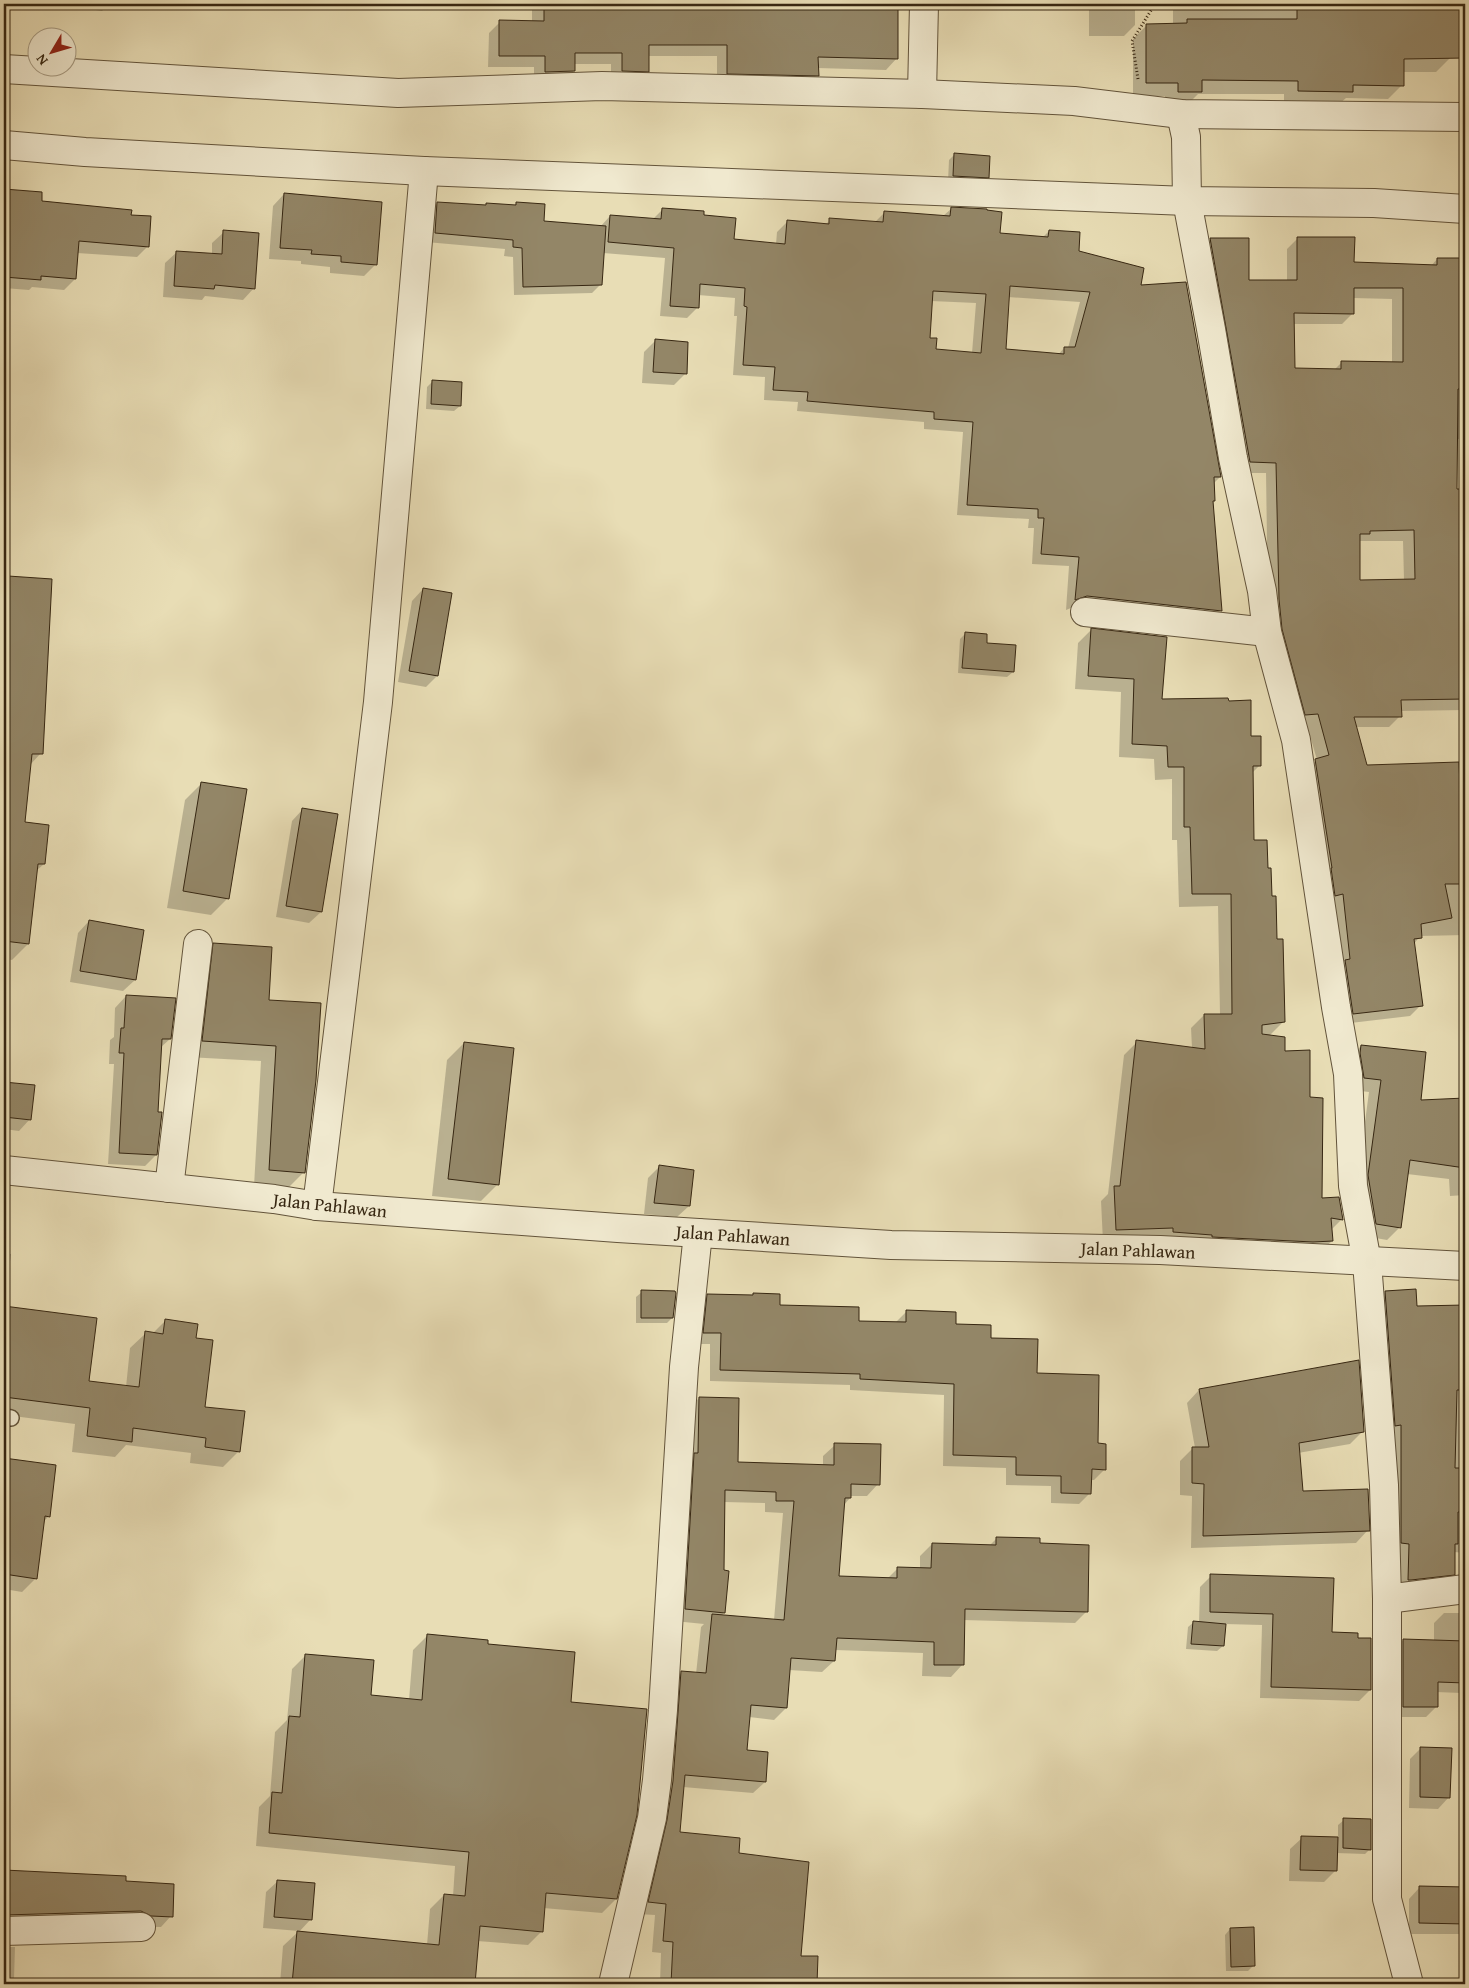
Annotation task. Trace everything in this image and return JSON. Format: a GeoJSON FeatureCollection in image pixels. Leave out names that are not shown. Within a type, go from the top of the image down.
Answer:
{"type":"FeatureCollection","features":[{"type":"Feature","properties":{"kind":"street"},"geometry":{"type":"LineString","coordinates":[[922,94],[924,4]]}},
{"type":"Feature","properties":{"kind":"street"},"geometry":{"type":"LineString","coordinates":[[4,69],[398,93],[602,86],[922,94],[1074,101],[1184,125],[1465,117]]}},
{"type":"Feature","properties":{"kind":"street"},"geometry":{"type":"LineString","coordinates":[[1184,125],[1186,196],[1212,329],[1233,458],[1262,591],[1267,632],[1296,740],[1336,1007],[1348,1074],[1353,1186],[1367,1262],[1384,1485],[1388,1599],[1388,1899],[1409,1984]]}},
{"type":"Feature","properties":{"kind":"street"},"geometry":{"type":"LineString","coordinates":[[4,146],[424,171],[1186,196],[1374,203],[1465,209]]}},
{"type":"Feature","properties":{"kind":"street"},"geometry":{"type":"LineString","coordinates":[[317,1206],[378,702],[424,171]]}},
{"type":"Feature","properties":{"kind":"street"},"geometry":{"type":"LineString","coordinates":[[1085,612],[1267,632]]}},
{"type":"Feature","properties":{"kind":"street"},"geometry":{"type":"LineString","coordinates":[[169,1188],[198,944]]}},
{"type":"Feature","properties":{"kind":"street","name":"Jalan Pahlawan"},"geometry":{"type":"LineString","coordinates":[[4,1170],[317,1206],[698,1233],[891,1244],[1160,1250],[1465,1266]]}},
{"type":"Feature","properties":{"kind":"street"},"geometry":{"type":"LineString","coordinates":[[613,1984],[652,1818],[657,1780],[684,1367],[698,1233]]}},
{"type":"Feature","properties":{"kind":"street"},"geometry":{"type":"LineString","coordinates":[[1388,1599],[1465,1589]]}},
{"type":"Feature","properties":{"kind":"street"},"geometry":{"type":"LineString","coordinates":[[4,1931],[141,1927]]}},
{"type":"Feature","properties":{"kind":"path"},"geometry":{"type":"LineString","coordinates":[[1139,88],[1132,40],[1155,4]]}},
{"type":"Feature","properties":{"kind":"building"},"geometry":{"type":"Polygon","coordinates":[[[622,4],[820,4],[820,7],[875,7],[875,4],[898,4],[898,59],[818,57],[819,76],[727,74],[727,45],[649,45],[649,72],[622,71],[622,53],[575,53],[575,71],[545,72],[545,56],[499,56],[499,20],[544,21],[544,5],[622,7],[622,4]]]}},
{"type":"Feature","properties":{"kind":"building"},"geometry":{"type":"Polygon","coordinates":[[[1297,4],[1465,4],[1465,58],[1404,59],[1404,86],[1353,85],[1353,92],[1298,91],[1298,81],[1202,80],[1202,92],[1178,92],[1178,83],[1146,83],[1146,24],[1187,23],[1187,19],[1297,19],[1297,4]]]}},
{"type":"Feature","properties":{"kind":"building"},"geometry":{"type":"Polygon","coordinates":[[[954,153],[990,156],[989,178],[953,176],[954,153]]]}},
{"type":"Feature","properties":{"kind":"building"},"geometry":{"type":"Polygon","coordinates":[[[4,189],[42,192],[42,201],[132,210],[131,215],[151,216],[149,247],[79,241],[76,279],[41,276],[41,280],[4,277],[4,189]]]}},
{"type":"Feature","properties":{"kind":"building"},"geometry":{"type":"Polygon","coordinates":[[[284,193],[382,202],[377,265],[341,262],[341,256],[311,254],[312,250],[280,248],[284,193]]]}},
{"type":"Feature","properties":{"kind":"building"},"geometry":{"type":"Polygon","coordinates":[[[437,202],[486,205],[486,203],[516,205],[516,202],[545,204],[544,221],[606,226],[602,285],[523,287],[522,248],[513,247],[513,240],[435,233],[437,202]]]}},
{"type":"Feature","properties":{"kind":"building"},"geometry":{"type":"Polygon","coordinates":[[[951,207],[987,209],[1002,212],[1000,233],[1048,237],[1049,230],[1080,232],[1079,251],[1144,268],[1141,285],[1186,282],[1221,477],[1214,477],[1215,501],[1213,501],[1222,611],[1087,596],[1075,600],[1079,557],[1041,554],[1044,518],[1038,518],[1038,509],[967,505],[973,422],[934,419],[934,412],[807,401],[808,392],[773,390],[775,367],[743,365],[747,307],[744,306],[745,288],[700,284],[699,308],[670,306],[674,248],[608,242],[610,215],[661,219],[662,208],[704,211],[704,215],[736,218],[734,239],[785,244],[787,220],[829,224],[829,218],[883,222],[884,211],[950,216],[951,207]],[[1010,286],[1006,349],[1064,354],[1064,347],[1075,347],[1090,292],[1010,286]],[[933,291],[930,338],[937,338],[936,349],[981,353],[986,294],[933,291]]]}},
{"type":"Feature","properties":{"kind":"building"},"geometry":{"type":"Polygon","coordinates":[[[223,230],[259,233],[255,289],[215,285],[214,289],[174,286],[176,251],[222,254],[223,230]]]}},
{"type":"Feature","properties":{"kind":"building"},"geometry":{"type":"Polygon","coordinates":[[[1297,237],[1355,237],[1354,262],[1437,265],[1437,258],[1465,258],[1463,389],[1458,389],[1457,489],[1465,489],[1465,699],[1401,700],[1402,717],[1354,717],[1367,765],[1459,762],[1462,836],[1465,836],[1465,884],[1445,884],[1452,918],[1421,924],[1422,938],[1414,939],[1423,1006],[1353,1014],[1345,960],[1350,959],[1343,894],[1335,896],[1315,759],[1329,755],[1318,714],[1305,715],[1282,629],[1279,599],[1276,463],[1250,462],[1210,238],[1249,238],[1249,280],[1297,280],[1297,237]],[[1354,288],[1354,314],[1294,313],[1295,368],[1341,369],[1341,361],[1403,362],[1403,288],[1354,288]],[[1414,530],[1370,531],[1370,534],[1360,534],[1360,580],[1415,579],[1414,530]]]}},
{"type":"Feature","properties":{"kind":"building"},"geometry":{"type":"Polygon","coordinates":[[[655,339],[688,342],[687,374],[653,372],[655,339]]]}},
{"type":"Feature","properties":{"kind":"building"},"geometry":{"type":"Polygon","coordinates":[[[432,380],[462,382],[461,406],[431,404],[432,380]]]}},
{"type":"Feature","properties":{"kind":"building"},"geometry":{"type":"Polygon","coordinates":[[[8,576],[52,579],[43,754],[32,754],[25,822],[49,825],[45,864],[38,864],[29,944],[4,941],[4,657],[8,576]]]}},
{"type":"Feature","properties":{"kind":"building"},"geometry":{"type":"Polygon","coordinates":[[[423,588],[452,593],[438,676],[409,671],[423,588]]]}},
{"type":"Feature","properties":{"kind":"building"},"geometry":{"type":"Polygon","coordinates":[[[1091,628],[1167,637],[1162,699],[1228,698],[1229,701],[1251,700],[1251,736],[1261,736],[1261,766],[1253,766],[1254,840],[1267,840],[1272,896],[1276,896],[1277,939],[1283,939],[1285,1022],[1262,1025],[1262,1034],[1285,1037],[1285,1051],[1310,1050],[1310,1097],[1323,1098],[1322,1198],[1339,1197],[1343,1220],[1331,1218],[1333,1241],[1313,1242],[1212,1237],[1212,1235],[1173,1232],[1173,1228],[1116,1230],[1114,1186],[1120,1186],[1136,1040],[1205,1049],[1204,1014],[1232,1014],[1231,894],[1192,894],[1190,827],[1184,827],[1184,767],[1168,767],[1167,746],[1132,744],[1134,679],[1088,676],[1091,628]]]}},
{"type":"Feature","properties":{"kind":"building"},"geometry":{"type":"Polygon","coordinates":[[[965,632],[987,634],[987,643],[1016,645],[1014,672],[962,668],[965,632]]]}},
{"type":"Feature","properties":{"kind":"building"},"geometry":{"type":"Polygon","coordinates":[[[201,782],[247,789],[229,899],[183,891],[201,782]]]}},
{"type":"Feature","properties":{"kind":"building"},"geometry":{"type":"Polygon","coordinates":[[[302,808],[338,814],[322,912],[286,906],[302,808]]]}},
{"type":"Feature","properties":{"kind":"building"},"geometry":{"type":"Polygon","coordinates":[[[89,920],[144,930],[136,980],[80,971],[89,920]]]}},
{"type":"Feature","properties":{"kind":"building"},"geometry":{"type":"Polygon","coordinates":[[[213,943],[272,947],[269,1000],[321,1003],[316,1080],[305,1173],[269,1170],[276,1046],[202,1041],[213,943]]]}},
{"type":"Feature","properties":{"kind":"building"},"geometry":{"type":"Polygon","coordinates":[[[126,995],[176,998],[171,1039],[162,1039],[158,1112],[162,1112],[157,1155],[119,1153],[124,1053],[119,1053],[121,1028],[124,1028],[126,995]]]}},
{"type":"Feature","properties":{"kind":"building"},"geometry":{"type":"Polygon","coordinates":[[[464,1042],[514,1048],[499,1185],[448,1179],[464,1042]]]}},
{"type":"Feature","properties":{"kind":"building"},"geometry":{"type":"Polygon","coordinates":[[[1361,1045],[1426,1052],[1421,1100],[1465,1098],[1465,1168],[1410,1160],[1401,1228],[1376,1224],[1368,1175],[1381,1080],[1364,1078],[1360,1053],[1361,1045]]]}},
{"type":"Feature","properties":{"kind":"building"},"geometry":{"type":"Polygon","coordinates":[[[4,1082],[35,1085],[31,1120],[4,1117],[4,1082]]]}},
{"type":"Feature","properties":{"kind":"building"},"geometry":{"type":"Polygon","coordinates":[[[659,1165],[694,1170],[690,1206],[654,1203],[659,1165]]]}},
{"type":"Feature","properties":{"kind":"building"},"geometry":{"type":"Polygon","coordinates":[[[1416,1289],[1417,1306],[1465,1305],[1465,1390],[1457,1390],[1455,1468],[1462,1468],[1461,1512],[1458,1512],[1458,1544],[1455,1544],[1455,1575],[1408,1580],[1409,1544],[1401,1543],[1401,1425],[1395,1426],[1385,1291],[1416,1289]]]}},
{"type":"Feature","properties":{"kind":"building"},"geometry":{"type":"Polygon","coordinates":[[[641,1290],[675,1291],[673,1318],[641,1318],[641,1290]]]}},
{"type":"Feature","properties":{"kind":"building"},"geometry":{"type":"Polygon","coordinates":[[[753,1293],[780,1294],[780,1305],[859,1307],[859,1321],[906,1322],[906,1310],[956,1312],[956,1324],[991,1325],[991,1338],[1038,1339],[1037,1373],[1099,1375],[1098,1443],[1106,1444],[1106,1470],[1092,1469],[1091,1494],[1061,1493],[1061,1476],[1016,1475],[1016,1457],[953,1455],[954,1384],[860,1379],[860,1374],[720,1370],[721,1333],[703,1333],[707,1294],[753,1295],[753,1293]]]}},
{"type":"Feature","properties":{"kind":"building"},"geometry":{"type":"Polygon","coordinates":[[[4,1306],[97,1318],[89,1381],[139,1387],[145,1331],[163,1334],[165,1319],[198,1324],[196,1338],[213,1340],[205,1407],[245,1411],[240,1452],[205,1447],[206,1438],[133,1428],[132,1442],[87,1436],[90,1408],[4,1397],[4,1306]]]}},
{"type":"Feature","properties":{"kind":"building"},"geometry":{"type":"Polygon","coordinates":[[[1359,1360],[1364,1432],[1299,1443],[1303,1491],[1368,1489],[1370,1531],[1203,1536],[1204,1484],[1192,1483],[1192,1447],[1209,1447],[1199,1389],[1359,1360]]]}},
{"type":"Feature","properties":{"kind":"building"},"geometry":{"type":"Polygon","coordinates":[[[699,1397],[739,1398],[738,1462],[834,1465],[834,1443],[881,1444],[880,1485],[851,1484],[851,1498],[845,1498],[839,1576],[897,1578],[897,1567],[931,1568],[932,1543],[996,1545],[996,1537],[1040,1538],[1040,1543],[1089,1545],[1088,1612],[965,1609],[964,1665],[934,1665],[934,1642],[837,1638],[835,1661],[791,1658],[787,1708],[751,1705],[747,1750],[768,1752],[766,1782],[685,1775],[680,1832],[740,1838],[739,1853],[809,1862],[801,1956],[818,1956],[817,1984],[671,1984],[673,1942],[663,1941],[666,1904],[648,1902],[667,1820],[673,1781],[681,1671],[706,1673],[712,1614],[784,1620],[794,1501],[776,1501],[776,1492],[725,1490],[724,1570],[729,1571],[725,1613],[685,1609],[694,1453],[698,1453],[699,1397]]]}},
{"type":"Feature","properties":{"kind":"building"},"geometry":{"type":"Polygon","coordinates":[[[4,1458],[56,1465],[50,1517],[45,1516],[37,1579],[4,1574],[4,1458]]]}},
{"type":"Feature","properties":{"kind":"building"},"geometry":{"type":"Polygon","coordinates":[[[1210,1574],[1334,1578],[1332,1632],[1358,1633],[1358,1638],[1371,1638],[1371,1690],[1271,1687],[1273,1614],[1210,1612],[1210,1574]]]}},
{"type":"Feature","properties":{"kind":"building"},"geometry":{"type":"Polygon","coordinates":[[[1193,1621],[1226,1624],[1224,1646],[1191,1644],[1193,1621]]]}},
{"type":"Feature","properties":{"kind":"building"},"geometry":{"type":"Polygon","coordinates":[[[427,1634],[488,1640],[488,1644],[575,1652],[571,1702],[647,1709],[637,1815],[617,1899],[546,1893],[543,1932],[480,1926],[475,1984],[292,1984],[297,1931],[439,1945],[444,1894],[465,1896],[469,1852],[269,1833],[272,1792],[282,1793],[289,1716],[300,1717],[305,1654],[374,1660],[371,1695],[422,1700],[427,1634]]]}},
{"type":"Feature","properties":{"kind":"building"},"geometry":{"type":"Polygon","coordinates":[[[1403,1639],[1465,1641],[1465,1683],[1438,1682],[1438,1707],[1403,1707],[1403,1639]]]}},
{"type":"Feature","properties":{"kind":"building"},"geometry":{"type":"Polygon","coordinates":[[[1420,1747],[1452,1748],[1450,1798],[1420,1797],[1420,1747]]]}},
{"type":"Feature","properties":{"kind":"building"},"geometry":{"type":"Polygon","coordinates":[[[1343,1818],[1371,1819],[1371,1850],[1343,1848],[1343,1818]]]}},
{"type":"Feature","properties":{"kind":"building"},"geometry":{"type":"Polygon","coordinates":[[[1301,1836],[1338,1837],[1337,1871],[1300,1870],[1301,1836]]]}},
{"type":"Feature","properties":{"kind":"building"},"geometry":{"type":"Polygon","coordinates":[[[4,1870],[126,1876],[126,1881],[174,1884],[173,1917],[151,1916],[141,1911],[4,1915],[4,1870]]]}},
{"type":"Feature","properties":{"kind":"building"},"geometry":{"type":"Polygon","coordinates":[[[277,1880],[315,1883],[312,1920],[274,1917],[277,1880]]]}},
{"type":"Feature","properties":{"kind":"building"},"geometry":{"type":"Polygon","coordinates":[[[1419,1886],[1465,1887],[1465,1924],[1419,1923],[1419,1886]]]}},
{"type":"Feature","properties":{"kind":"building"},"geometry":{"type":"Polygon","coordinates":[[[1254,1927],[1255,1966],[1231,1967],[1230,1928],[1254,1927]]]}}]}
